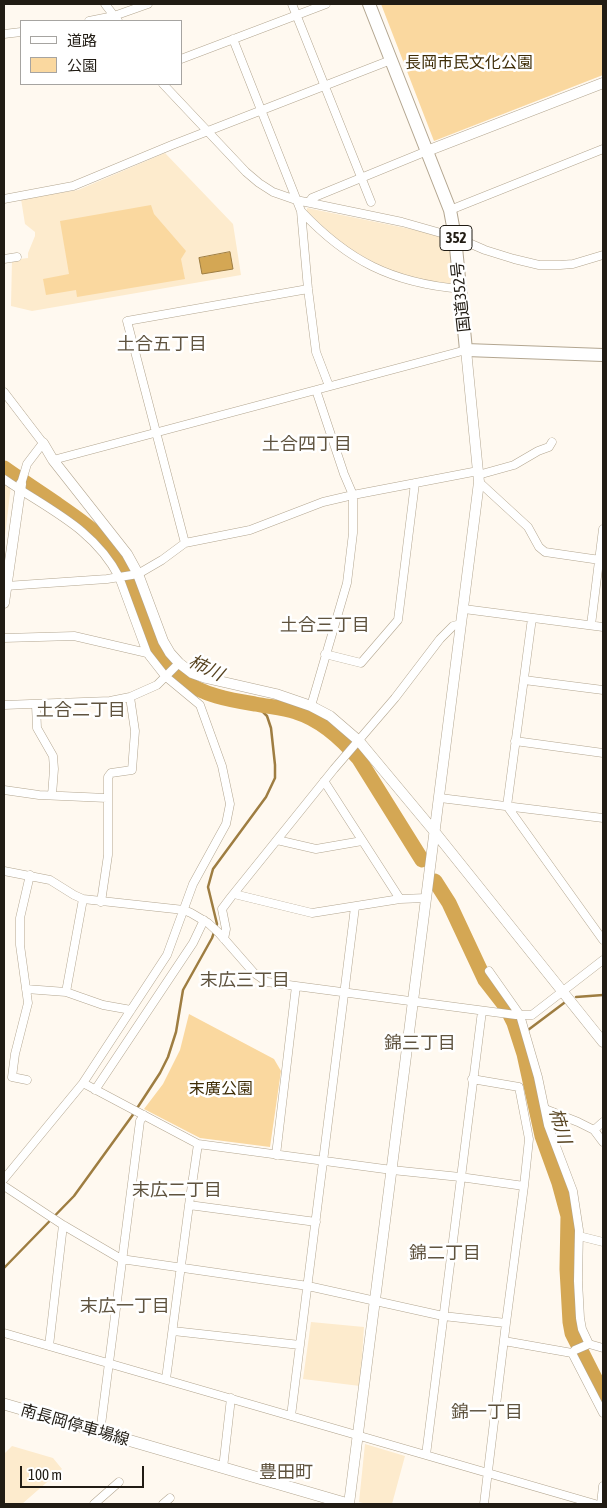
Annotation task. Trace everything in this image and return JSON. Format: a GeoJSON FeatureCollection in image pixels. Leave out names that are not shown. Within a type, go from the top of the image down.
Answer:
{"type":"FeatureCollection","features":[{"type":"Feature","properties":{"kind":"highway","name":"国道352号"},"geometry":{"type":"LineString","coordinates":[[369,4],[450,210],[456,237],[466,350],[603,355]]}},
{"type":"Feature","properties":{"kind":"main road","name":"南長岡停車場線"},"geometry":{"type":"LineString","coordinates":[[4,1404],[348,1504]]}},
{"type":"Feature","properties":{"kind":"street"},"geometry":{"type":"LineString","coordinates":[[105,4],[116,19]]}},
{"type":"Feature","properties":{"kind":"street"},"geometry":{"type":"LineString","coordinates":[[102,20],[116,19],[148,4]]}},
{"type":"Feature","properties":{"kind":"street"},"geometry":{"type":"LineString","coordinates":[[292,4],[371,202]]}},
{"type":"Feature","properties":{"kind":"street"},"geometry":{"type":"LineString","coordinates":[[182,59],[326,4]]}},
{"type":"Feature","properties":{"kind":"street"},"geometry":{"type":"LineString","coordinates":[[4,34],[20,32]]}},
{"type":"Feature","properties":{"kind":"street"},"geometry":{"type":"LineString","coordinates":[[233,39],[301,211],[316,352],[329,386]]}},
{"type":"Feature","properties":{"kind":"street"},"geometry":{"type":"LineString","coordinates":[[4,199],[73,186],[392,60]]}},
{"type":"Feature","properties":{"kind":"street"},"geometry":{"type":"LineString","coordinates":[[309,202],[312,198],[360,177],[603,82]]}},
{"type":"Feature","properties":{"kind":"street"},"geometry":{"type":"LineString","coordinates":[[163,85],[209,131],[246,172],[258,183],[273,192],[296,200],[402,222],[456,237],[485,250],[539,265],[573,264],[603,255]]}},
{"type":"Feature","properties":{"kind":"street"},"geometry":{"type":"LineString","coordinates":[[450,210],[603,149]]}},
{"type":"Feature","properties":{"kind":"street"},"geometry":{"type":"LineString","coordinates":[[301,211],[336,245],[378,271],[425,284],[460,289]]}},
{"type":"Feature","properties":{"kind":"street"},"geometry":{"type":"LineString","coordinates":[[4,259],[17,257]]}},
{"type":"Feature","properties":{"kind":"street"},"geometry":{"type":"LineString","coordinates":[[185,543],[127,321],[308,289]]}},
{"type":"Feature","properties":{"kind":"street"},"geometry":{"type":"LineString","coordinates":[[53,460],[466,350],[479,476],[440,798],[434,831],[376,1300],[348,1504]]}},
{"type":"Feature","properties":{"kind":"street"},"geometry":{"type":"LineString","coordinates":[[311,706],[347,583],[353,534],[353,495],[344,474],[316,390]]}},
{"type":"Feature","properties":{"kind":"street"},"geometry":{"type":"LineString","coordinates":[[4,392],[43,443],[53,460],[127,554],[138,574],[163,642],[177,664],[206,678],[276,694],[311,706],[330,716],[354,747],[434,831],[602,1040]]}},
{"type":"Feature","properties":{"kind":"street"},"geometry":{"type":"LineString","coordinates":[[6,586],[138,574],[162,560],[185,543],[250,530],[323,502],[353,495],[415,482],[479,476],[514,465],[549,447],[552,442]]}},
{"type":"Feature","properties":{"kind":"street"},"geometry":{"type":"LineString","coordinates":[[4,603],[25,470],[30,459],[43,443]]}},
{"type":"Feature","properties":{"kind":"street"},"geometry":{"type":"LineString","coordinates":[[479,476],[528,526],[539,547],[545,552],[600,560]]}},
{"type":"Feature","properties":{"kind":"street"},"geometry":{"type":"LineString","coordinates":[[4,479],[21,487],[86,534],[104,555],[119,577],[147,653],[166,675],[200,705],[222,766],[230,804],[228,819],[223,831],[196,879],[167,955],[83,1083],[4,1178]]}},
{"type":"Feature","properties":{"kind":"street"},"geometry":{"type":"LineString","coordinates":[[325,654],[361,663],[398,620],[415,482]]}},
{"type":"Feature","properties":{"kind":"street"},"geometry":{"type":"LineString","coordinates":[[591,625],[603,532]]}},
{"type":"Feature","properties":{"kind":"street"},"geometry":{"type":"LineString","coordinates":[[464,609],[603,627]]}},
{"type":"Feature","properties":{"kind":"street"},"geometry":{"type":"LineString","coordinates":[[532,618],[507,806],[603,940]]}},
{"type":"Feature","properties":{"kind":"street"},"geometry":{"type":"LineString","coordinates":[[221,936],[226,929],[222,910],[234,894],[324,781],[395,698],[440,639],[453,626],[461,624]]}},
{"type":"Feature","properties":{"kind":"street"},"geometry":{"type":"LineString","coordinates":[[4,638],[74,636],[147,653]]}},
{"type":"Feature","properties":{"kind":"street"},"geometry":{"type":"LineString","coordinates":[[4,704],[36,705],[110,701],[130,697],[157,685],[177,664]]}},
{"type":"Feature","properties":{"kind":"street"},"geometry":{"type":"LineString","coordinates":[[524,680],[603,690]]}},
{"type":"Feature","properties":{"kind":"street"},"geometry":{"type":"LineString","coordinates":[[101,902],[108,855],[108,777],[111,773],[132,770],[135,732],[130,697]]}},
{"type":"Feature","properties":{"kind":"street"},"geometry":{"type":"LineString","coordinates":[[36,705],[37,728],[53,756],[52,795]]}},
{"type":"Feature","properties":{"kind":"street"},"geometry":{"type":"LineString","coordinates":[[516,741],[603,753]]}},
{"type":"Feature","properties":{"kind":"street"},"geometry":{"type":"LineString","coordinates":[[324,781],[400,899]]}},
{"type":"Feature","properties":{"kind":"street"},"geometry":{"type":"LineString","coordinates":[[4,790],[107,798]]}},
{"type":"Feature","properties":{"kind":"street"},"geometry":{"type":"LineString","coordinates":[[440,798],[603,818]]}},
{"type":"Feature","properties":{"kind":"street"},"geometry":{"type":"LineString","coordinates":[[277,840],[316,850],[362,841]]}},
{"type":"Feature","properties":{"kind":"street"},"geometry":{"type":"LineString","coordinates":[[4,871],[50,880],[83,900],[184,910],[206,922],[254,973],[267,982],[503,1014],[532,1015],[603,960]]}},
{"type":"Feature","properties":{"kind":"street"},"geometry":{"type":"LineString","coordinates":[[27,1080],[12,1077],[15,1054],[28,1003],[20,945],[20,918],[30,875]]}},
{"type":"Feature","properties":{"kind":"street"},"geometry":{"type":"LineString","coordinates":[[234,894],[312,913],[400,899],[426,898]]}},
{"type":"Feature","properties":{"kind":"street"},"geometry":{"type":"LineString","coordinates":[[66,992],[83,900]]}},
{"type":"Feature","properties":{"kind":"street"},"geometry":{"type":"LineString","coordinates":[[291,1416],[355,907]]}},
{"type":"Feature","properties":{"kind":"street"},"geometry":{"type":"LineString","coordinates":[[95,1090],[206,922]]}},
{"type":"Feature","properties":{"kind":"street"},"geometry":{"type":"LineString","coordinates":[[489,971],[518,1015],[538,1077],[548,1125],[573,1191],[579,1236],[578,1281],[580,1318],[587,1344]]}},
{"type":"Feature","properties":{"kind":"street"},"geometry":{"type":"LineString","coordinates":[[276,1154],[296,986]]}},
{"type":"Feature","properties":{"kind":"street"},"geometry":{"type":"LineString","coordinates":[[26,989],[66,992],[103,1005],[131,1010]]}},
{"type":"Feature","properties":{"kind":"street"},"geometry":{"type":"LineString","coordinates":[[426,1455],[482,1011]]}},
{"type":"Feature","properties":{"kind":"street"},"geometry":{"type":"LineString","coordinates":[[472,1079],[519,1087],[529,1139],[484,1504]]}},
{"type":"Feature","properties":{"kind":"street"},"geometry":{"type":"LineString","coordinates":[[83,1083],[198,1144],[392,1170],[460,1176],[524,1186]]}},
{"type":"Feature","properties":{"kind":"street"},"geometry":{"type":"LineString","coordinates":[[544,1109],[594,1130],[603,1142]]}},
{"type":"Feature","properties":{"kind":"street"},"geometry":{"type":"LineString","coordinates":[[100,1432],[121,1259],[142,1114]]}},
{"type":"Feature","properties":{"kind":"street"},"geometry":{"type":"LineString","coordinates":[[594,1130],[603,1122]]}},
{"type":"Feature","properties":{"kind":"street"},"geometry":{"type":"LineString","coordinates":[[166,1379],[198,1144]]}},
{"type":"Feature","properties":{"kind":"street"},"geometry":{"type":"LineString","coordinates":[[4,1186],[60,1223],[121,1259],[308,1286],[443,1316],[506,1323]]}},
{"type":"Feature","properties":{"kind":"street"},"geometry":{"type":"LineString","coordinates":[[189,1205],[316,1222]]}},
{"type":"Feature","properties":{"kind":"street"},"geometry":{"type":"LineString","coordinates":[[48,1346],[60,1223]]}},
{"type":"Feature","properties":{"kind":"street"},"geometry":{"type":"LineString","coordinates":[[579,1236],[603,1242]]}},
{"type":"Feature","properties":{"kind":"street"},"geometry":{"type":"LineString","coordinates":[[172,1331],[300,1345]]}},
{"type":"Feature","properties":{"kind":"street"},"geometry":{"type":"LineString","coordinates":[[4,1332],[595,1504]]}},
{"type":"Feature","properties":{"kind":"street"},"geometry":{"type":"LineString","coordinates":[[504,1341],[573,1351],[587,1344],[603,1348]]}},
{"type":"Feature","properties":{"kind":"street"},"geometry":{"type":"LineString","coordinates":[[573,1351],[603,1412]]}},
{"type":"Feature","properties":{"kind":"street"},"geometry":{"type":"LineString","coordinates":[[223,1468],[231,1398]]}},
{"type":"Feature","properties":{"kind":"street"},"geometry":{"type":"LineString","coordinates":[[94,1504],[119,1482]]}},
{"type":"Feature","properties":{"kind":"street"},"geometry":{"type":"LineString","coordinates":[[601,1504],[603,1486]]}},
{"type":"Feature","properties":{"kind":"street"},"geometry":{"type":"LineString","coordinates":[[163,1504],[170,1498]]}},
{"type":"Feature","properties":{"kind":"shaded area"},"geometry":{"type":"Polygon","coordinates":[[[165,153],[233,224],[241,275],[32,311],[11,306],[12,260],[28,258],[28,253],[35,236],[35,232],[25,224],[21,199],[78,190],[165,153]]]}},
{"type":"Feature","properties":{"kind":"shaded area"},"geometry":{"type":"Polygon","coordinates":[[[307,208],[445,236],[450,243],[455,285],[408,277],[381,267],[341,244],[307,211],[307,208]]]}},
{"type":"Feature","properties":{"kind":"shaded area"},"geometry":{"type":"Polygon","coordinates":[[[230,252],[233,269],[202,274],[199,258],[230,252]]]}},
{"type":"Feature","properties":{"kind":"shaded area"},"geometry":{"type":"Polygon","coordinates":[[[4,480],[11,485],[4,545],[4,480]]]}},
{"type":"Feature","properties":{"kind":"shaded area"},"geometry":{"type":"Polygon","coordinates":[[[311,1322],[364,1327],[360,1386],[303,1379],[311,1322]]]}},
{"type":"Feature","properties":{"kind":"shaded area"},"geometry":{"type":"Polygon","coordinates":[[[365,1444],[405,1456],[392,1504],[367,1504],[359,1502],[365,1444]]]}},
{"type":"Feature","properties":{"kind":"shaded area"},"geometry":{"type":"Polygon","coordinates":[[[12,1446],[53,1458],[62,1469],[22,1504],[6,1504],[4,1502],[4,1454],[12,1446]]]}},
{"type":"Feature","properties":{"kind":"green space","name":"長岡市民文化公園"},"geometry":{"type":"Polygon","coordinates":[[[381,4],[603,4],[603,75],[434,141],[381,4]]]}},
{"type":"Feature","properties":{"kind":"green space"},"geometry":{"type":"Polygon","coordinates":[[[151,205],[154,214],[186,251],[181,259],[185,279],[77,297],[76,290],[46,295],[43,279],[69,274],[60,221],[151,205]]]}},
{"type":"Feature","properties":{"kind":"green space","name":"末廣公園"},"geometry":{"type":"Polygon","coordinates":[[[189,1014],[274,1059],[281,1071],[270,1147],[200,1138],[144,1109],[163,1084],[180,1050],[189,1014]]]}},
{"type":"Feature","properties":{"kind":"waterway","name":"柿川"},"geometry":{"type":"LineString","coordinates":[[4,468],[95,532],[108,546],[123,569],[150,637],[168,667],[189,685],[207,693],[236,701],[291,710],[305,715],[331,731],[359,759],[422,860]]}},
{"type":"Feature","properties":{"kind":"waterway"},"geometry":{"type":"LineString","coordinates":[[4,1268],[74,1196],[132,1116],[160,1073],[168,1057],[176,1032],[183,990],[212,938],[217,924],[208,887],[213,869],[266,797],[275,778],[271,728],[267,716],[256,705]]}},
{"type":"Feature","properties":{"kind":"waterway","name":"柿川"},"geometry":{"type":"LineString","coordinates":[[435,881],[449,903],[485,980],[506,1007],[514,1023],[524,1054],[542,1136],[559,1183],[568,1216],[567,1269],[572,1333],[603,1394]]}},
{"type":"Feature","properties":{"kind":"waterway"},"geometry":{"type":"LineString","coordinates":[[576,997],[603,995]]}},
{"type":"Feature","properties":{"kind":"waterway"},"geometry":{"type":"LineString","coordinates":[[528,1030],[564,1003]]}},
{"type":"Feature","properties":{"kind":"district","name":"土合五丁目"},"geometry":{"type":"Point","coordinates":[162,344]}},
{"type":"Feature","properties":{"kind":"district","name":"土合四丁目"},"geometry":{"type":"Point","coordinates":[307,444]}},
{"type":"Feature","properties":{"kind":"district","name":"土合三丁目"},"geometry":{"type":"Point","coordinates":[325,625]}},
{"type":"Feature","properties":{"kind":"district","name":"土合二丁目"},"geometry":{"type":"Point","coordinates":[81,710]}},
{"type":"Feature","properties":{"kind":"district","name":"末広三丁目"},"geometry":{"type":"Point","coordinates":[245,980]}},
{"type":"Feature","properties":{"kind":"district","name":"錦三丁目"},"geometry":{"type":"Point","coordinates":[420,1043]}},
{"type":"Feature","properties":{"kind":"district","name":"末広二丁目"},"geometry":{"type":"Point","coordinates":[177,1190]}},
{"type":"Feature","properties":{"kind":"district","name":"錦二丁目"},"geometry":{"type":"Point","coordinates":[445,1253]}},
{"type":"Feature","properties":{"kind":"district","name":"末広一丁目"},"geometry":{"type":"Point","coordinates":[125,1306]}},
{"type":"Feature","properties":{"kind":"district","name":"錦一丁目"},"geometry":{"type":"Point","coordinates":[487,1412]}},
{"type":"Feature","properties":{"kind":"district","name":"豊田町"},"geometry":{"type":"Point","coordinates":[286,1472]}}]}
